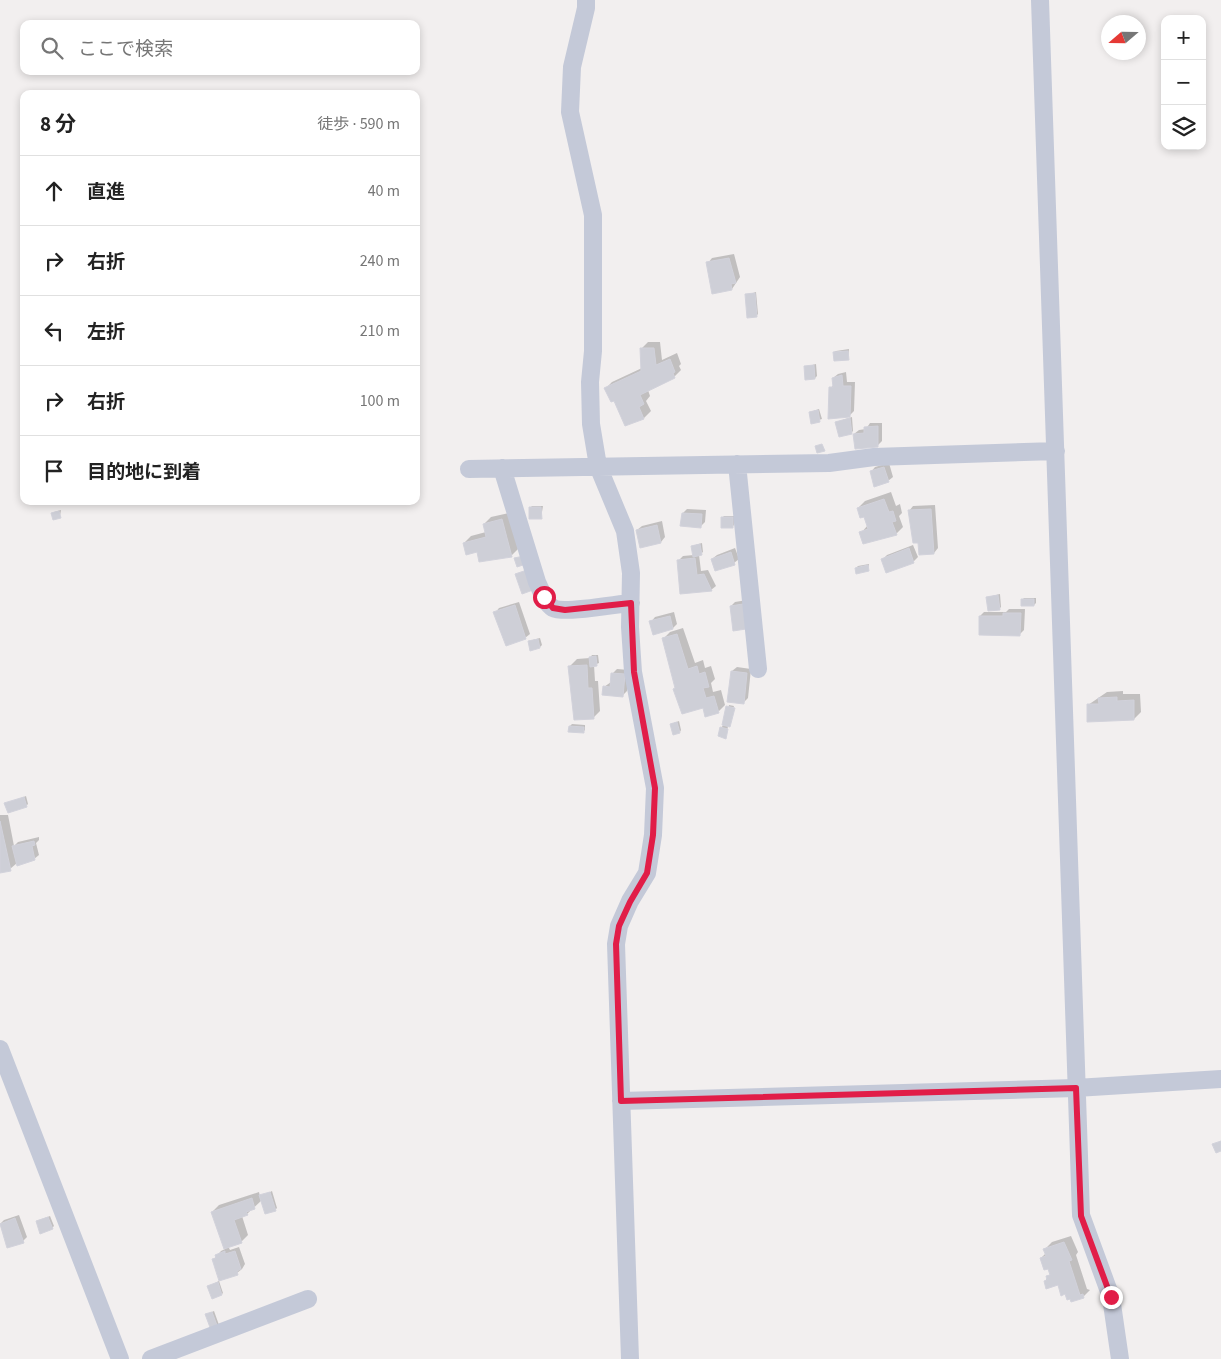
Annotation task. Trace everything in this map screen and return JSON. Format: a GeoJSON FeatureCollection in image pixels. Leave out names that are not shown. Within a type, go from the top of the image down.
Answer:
{"type":"FeatureCollection","features":[{"type":"Feature","properties":{"kind":"street"},"geometry":{"type":"LineString","coordinates":[[586,0],[586,8],[572,67],[570,112],[592,215],[594,351],[590,382],[590,424],[598,466],[625,531],[631,573],[634,672],[655,788],[653,835],[647,873],[619,926],[616,944],[630,1359]]}},
{"type":"Feature","properties":{"kind":"street"},"geometry":{"type":"LineString","coordinates":[[1040,0],[1081,1216],[1111,1297],[1120,1359]]}},
{"type":"Feature","properties":{"kind":"street"},"geometry":{"type":"LineString","coordinates":[[469,468],[829,463],[874,457],[1056,451]]}},
{"type":"Feature","properties":{"kind":"street"},"geometry":{"type":"LineString","coordinates":[[737,464],[758,669]]}},
{"type":"Feature","properties":{"kind":"street"},"geometry":{"type":"LineString","coordinates":[[502,468],[537,582],[544,597],[553,608],[565,610],[631,603]]}},
{"type":"Feature","properties":{"kind":"street"},"geometry":{"type":"LineString","coordinates":[[0,1049],[120,1359]]}},
{"type":"Feature","properties":{"kind":"street"},"geometry":{"type":"LineString","coordinates":[[621,1101],[1076,1088],[1221,1079]]}},
{"type":"Feature","properties":{"kind":"street"},"geometry":{"type":"LineString","coordinates":[[151,1359],[308,1298]]}},
{"type":"Feature","properties":{"kind":"building"},"geometry":{"type":"Polygon","coordinates":[[[729,258],[736,283],[731,284],[732,290],[712,294],[706,262],[729,258]]]}},
{"type":"Feature","properties":{"kind":"building"},"geometry":{"type":"Polygon","coordinates":[[[755,293],[757,317],[747,318],[745,294],[755,293]]]}},
{"type":"Feature","properties":{"kind":"building"},"geometry":{"type":"Polygon","coordinates":[[[640,348],[654,348],[656,365],[670,359],[675,372],[673,373],[675,378],[640,395],[644,404],[639,407],[644,419],[625,426],[614,401],[611,402],[604,388],[641,371],[640,348]]]}},
{"type":"Feature","properties":{"kind":"building"},"geometry":{"type":"Polygon","coordinates":[[[848,351],[849,360],[834,361],[833,352],[848,351]]]}},
{"type":"Feature","properties":{"kind":"building"},"geometry":{"type":"Polygon","coordinates":[[[814,365],[815,379],[805,380],[804,366],[814,365]]]}},
{"type":"Feature","properties":{"kind":"building"},"geometry":{"type":"Polygon","coordinates":[[[842,375],[843,386],[851,386],[850,417],[828,419],[829,387],[833,387],[832,378],[842,375]]]}},
{"type":"Feature","properties":{"kind":"building"},"geometry":{"type":"Polygon","coordinates":[[[818,410],[820,422],[811,424],[809,412],[818,410]]]}},
{"type":"Feature","properties":{"kind":"building"},"geometry":{"type":"Polygon","coordinates":[[[850,418],[852,434],[839,437],[835,422],[850,418]]]}},
{"type":"Feature","properties":{"kind":"building"},"geometry":{"type":"Polygon","coordinates":[[[878,426],[878,447],[855,449],[853,434],[864,433],[864,427],[878,426]]]}},
{"type":"Feature","properties":{"kind":"building"},"geometry":{"type":"Polygon","coordinates":[[[822,444],[825,451],[817,453],[815,446],[822,444]]]}},
{"type":"Feature","properties":{"kind":"building"},"geometry":{"type":"Polygon","coordinates":[[[884,467],[889,482],[874,487],[870,471],[884,467]]]}},
{"type":"Feature","properties":{"kind":"building"},"geometry":{"type":"Polygon","coordinates":[[[884,499],[889,512],[893,511],[896,521],[892,522],[897,535],[863,544],[859,532],[868,529],[864,517],[860,518],[857,508],[884,499]]]}},
{"type":"Feature","properties":{"kind":"building"},"geometry":{"type":"Polygon","coordinates":[[[529,507],[541,507],[542,519],[529,519],[529,507]]]}},
{"type":"Feature","properties":{"kind":"building"},"geometry":{"type":"Polygon","coordinates":[[[931,509],[934,554],[919,555],[918,543],[913,543],[908,510],[931,509]]]}},
{"type":"Feature","properties":{"kind":"building"},"geometry":{"type":"Polygon","coordinates":[[[59,511],[61,518],[53,520],[51,513],[59,511]]]}},
{"type":"Feature","properties":{"kind":"building"},"geometry":{"type":"Polygon","coordinates":[[[682,513],[702,514],[701,528],[680,526],[682,513]]]}},
{"type":"Feature","properties":{"kind":"building"},"geometry":{"type":"Polygon","coordinates":[[[721,517],[733,517],[733,528],[721,528],[721,517]]]}},
{"type":"Feature","properties":{"kind":"building"},"geometry":{"type":"Polygon","coordinates":[[[502,519],[512,557],[479,562],[477,552],[466,555],[463,543],[486,537],[483,524],[502,519]]]}},
{"type":"Feature","properties":{"kind":"building"},"geometry":{"type":"Polygon","coordinates":[[[657,525],[661,543],[640,548],[636,530],[657,525]]]}},
{"type":"Feature","properties":{"kind":"building"},"geometry":{"type":"Polygon","coordinates":[[[700,544],[702,555],[693,557],[691,546],[700,544]]]}},
{"type":"Feature","properties":{"kind":"building"},"geometry":{"type":"Polygon","coordinates":[[[909,548],[914,563],[886,573],[881,559],[909,548]]]}},
{"type":"Feature","properties":{"kind":"building"},"geometry":{"type":"Polygon","coordinates":[[[731,552],[735,565],[715,571],[711,559],[731,552]]]}},
{"type":"Feature","properties":{"kind":"building"},"geometry":{"type":"Polygon","coordinates":[[[524,556],[526,564],[517,567],[514,558],[524,556]]]}},
{"type":"Feature","properties":{"kind":"building"},"geometry":{"type":"Polygon","coordinates":[[[695,558],[697,575],[704,574],[712,591],[680,594],[677,560],[695,558]]]}},
{"type":"Feature","properties":{"kind":"building"},"geometry":{"type":"Polygon","coordinates":[[[868,565],[869,571],[856,574],[855,568],[868,565]]]}},
{"type":"Feature","properties":{"kind":"building"},"geometry":{"type":"Polygon","coordinates":[[[527,570],[533,590],[522,594],[515,574],[527,570]]]}},
{"type":"Feature","properties":{"kind":"building"},"geometry":{"type":"Polygon","coordinates":[[[998,595],[1000,610],[988,611],[986,597],[998,595]]]}},
{"type":"Feature","properties":{"kind":"building"},"geometry":{"type":"Polygon","coordinates":[[[1021,599],[1034,599],[1034,606],[1021,606],[1021,599]]]}},
{"type":"Feature","properties":{"kind":"building"},"geometry":{"type":"Polygon","coordinates":[[[743,604],[746,629],[733,631],[730,606],[743,604]]]}},
{"type":"Feature","properties":{"kind":"building"},"geometry":{"type":"Polygon","coordinates":[[[515,605],[526,639],[506,646],[493,612],[515,605]]]}},
{"type":"Feature","properties":{"kind":"building"},"geometry":{"type":"Polygon","coordinates":[[[1003,613],[1021,613],[1020,636],[979,635],[979,616],[1003,616],[1003,613]]]}},
{"type":"Feature","properties":{"kind":"building"},"geometry":{"type":"Polygon","coordinates":[[[670,616],[673,629],[653,635],[649,621],[670,616]]]}},
{"type":"Feature","properties":{"kind":"building"},"geometry":{"type":"Polygon","coordinates":[[[677,634],[688,669],[697,666],[699,674],[705,672],[709,687],[703,688],[706,698],[714,696],[719,713],[705,717],[703,708],[682,714],[673,689],[675,688],[662,638],[677,634]]]}},
{"type":"Feature","properties":{"kind":"building"},"geometry":{"type":"Polygon","coordinates":[[[538,639],[540,648],[530,651],[528,641],[538,639]]]}},
{"type":"Feature","properties":{"kind":"building"},"geometry":{"type":"Polygon","coordinates":[[[596,656],[597,666],[590,667],[589,657],[596,656]]]}},
{"type":"Feature","properties":{"kind":"building"},"geometry":{"type":"Polygon","coordinates":[[[587,665],[588,688],[592,688],[594,719],[574,720],[568,666],[587,665]]]}},
{"type":"Feature","properties":{"kind":"building"},"geometry":{"type":"Polygon","coordinates":[[[731,671],[747,673],[744,704],[727,702],[731,671]]]}},
{"type":"Feature","properties":{"kind":"building"},"geometry":{"type":"Polygon","coordinates":[[[611,673],[625,674],[623,697],[602,695],[603,686],[610,687],[611,673]]]}},
{"type":"Feature","properties":{"kind":"building"},"geometry":{"type":"Polygon","coordinates":[[[1117,697],[1117,701],[1134,700],[1134,720],[1087,722],[1087,704],[1099,704],[1098,698],[1117,697]]]}},
{"type":"Feature","properties":{"kind":"building"},"geometry":{"type":"Polygon","coordinates":[[[726,706],[735,708],[730,727],[722,725],[726,706]]]}},
{"type":"Feature","properties":{"kind":"building"},"geometry":{"type":"Polygon","coordinates":[[[677,722],[680,733],[673,735],[670,724],[677,722]]]}},
{"type":"Feature","properties":{"kind":"building"},"geometry":{"type":"Polygon","coordinates":[[[569,726],[584,727],[584,733],[568,732],[569,726]]]}},
{"type":"Feature","properties":{"kind":"building"},"geometry":{"type":"Polygon","coordinates":[[[720,727],[728,729],[726,739],[718,736],[720,727]]]}},
{"type":"Feature","properties":{"kind":"building"},"geometry":{"type":"Polygon","coordinates":[[[24,797],[27,807],[8,813],[4,803],[24,797]]]}},
{"type":"Feature","properties":{"kind":"building"},"geometry":{"type":"Polygon","coordinates":[[[0,821],[11,871],[0,873],[0,821]]]}},
{"type":"Feature","properties":{"kind":"building"},"geometry":{"type":"Polygon","coordinates":[[[34,841],[35,845],[32,846],[35,860],[17,866],[12,846],[34,841]]]}},
{"type":"Feature","properties":{"kind":"building"},"geometry":{"type":"Polygon","coordinates":[[[1221,1141],[1221,1151],[1216,1153],[1212,1144],[1221,1141]]]}},
{"type":"Feature","properties":{"kind":"building"},"geometry":{"type":"Polygon","coordinates":[[[270,1192],[276,1211],[265,1214],[259,1195],[270,1192]]]}},
{"type":"Feature","properties":{"kind":"building"},"geometry":{"type":"Polygon","coordinates":[[[252,1198],[255,1209],[246,1212],[248,1215],[234,1220],[242,1243],[224,1249],[211,1212],[252,1198]]]}},
{"type":"Feature","properties":{"kind":"building"},"geometry":{"type":"Polygon","coordinates":[[[48,1217],[53,1229],[40,1234],[36,1221],[48,1217]]]}},
{"type":"Feature","properties":{"kind":"building"},"geometry":{"type":"Polygon","coordinates":[[[15,1218],[24,1243],[7,1248],[0,1224],[15,1218]]]}},
{"type":"Feature","properties":{"kind":"building"},"geometry":{"type":"Polygon","coordinates":[[[1064,1242],[1072,1260],[1069,1261],[1080,1295],[1083,1294],[1084,1298],[1071,1302],[1070,1299],[1067,1300],[1065,1294],[1061,1296],[1058,1285],[1046,1289],[1044,1281],[1047,1280],[1046,1276],[1050,1275],[1048,1269],[1044,1270],[1040,1258],[1046,1256],[1043,1249],[1064,1242]]]}},
{"type":"Feature","properties":{"kind":"building"},"geometry":{"type":"Polygon","coordinates":[[[225,1251],[225,1254],[235,1251],[241,1269],[237,1271],[238,1275],[219,1281],[212,1259],[216,1258],[215,1255],[225,1251]]]}},
{"type":"Feature","properties":{"kind":"building"},"geometry":{"type":"Polygon","coordinates":[[[218,1282],[222,1295],[212,1299],[207,1286],[218,1282]]]}},
{"type":"Feature","properties":{"kind":"building"},"geometry":{"type":"Polygon","coordinates":[[[212,1312],[218,1328],[211,1330],[205,1314],[212,1312]]]}},
{"type":"Feature","properties":{"kind":"route"},"geometry":{"type":"LineString","coordinates":[[544,597],[553,608],[565,610],[631,603],[630,627],[634,672],[655,788],[653,835],[647,873],[619,926],[616,944],[621,1101],[1076,1088],[1081,1216],[1086,1234],[1111,1297]]}}]}
